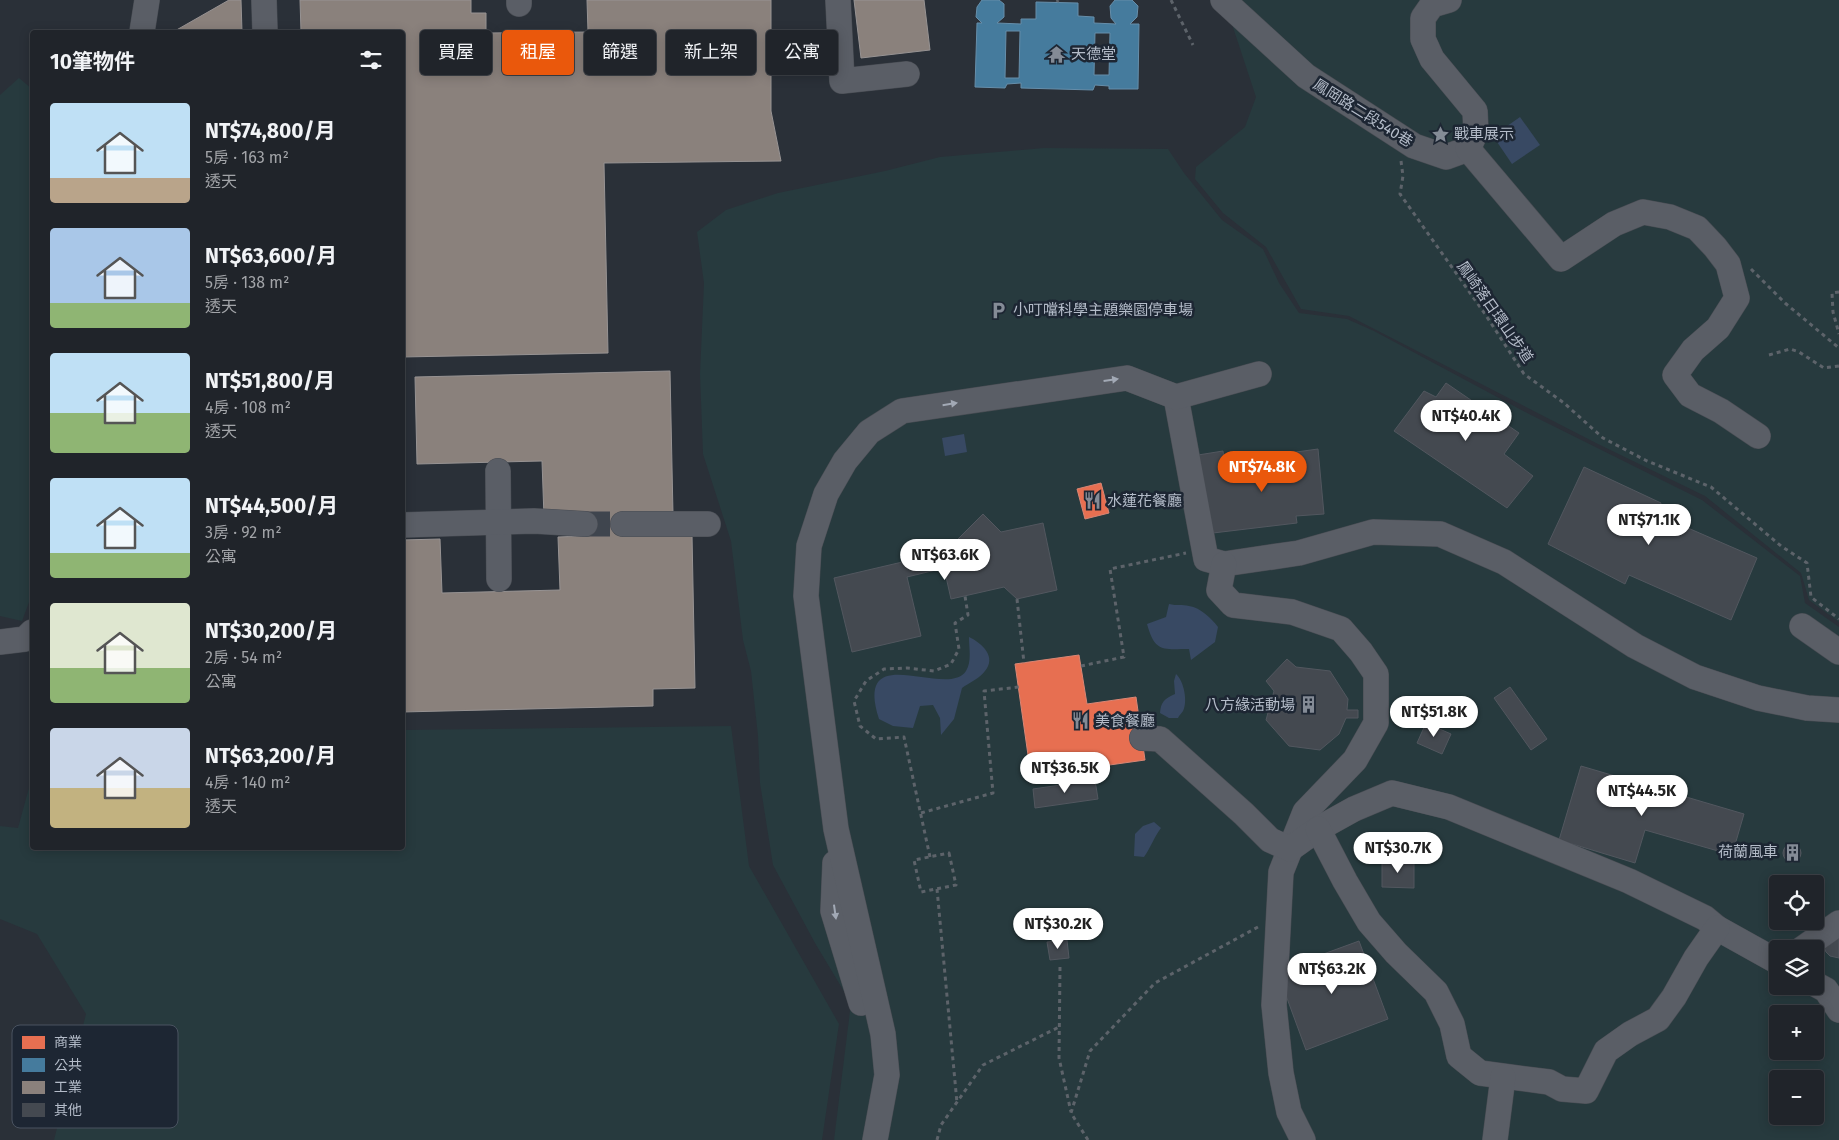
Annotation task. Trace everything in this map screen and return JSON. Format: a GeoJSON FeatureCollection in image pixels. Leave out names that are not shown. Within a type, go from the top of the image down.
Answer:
{"type":"FeatureCollection","features":[{"type":"Feature","properties":{"kind":"lane"},"geometry":{"type":"LineString","coordinates":[[142,30],[148,0]]}},
{"type":"Feature","properties":{"kind":"lane"},"geometry":{"type":"LineString","coordinates":[[264,0],[266,30]]}},
{"type":"Feature","properties":{"kind":"lane"},"geometry":{"type":"LineString","coordinates":[[838,0],[842,81],[907,74]]}},
{"type":"Feature","properties":{"kind":"lane","name":"鳳岡路二段540巷"},"geometry":{"type":"LineString","coordinates":[[1222,0],[1306,76],[1414,146],[1446,157],[1468,149]]}},
{"type":"Feature","properties":{"kind":"lane"},"geometry":{"type":"LineString","coordinates":[[1448,0],[1432,5],[1423,18],[1423,39],[1432,59],[1475,111],[1476,132],[1468,149],[1561,259],[1614,224],[1643,212],[1670,216],[1697,228],[1728,264],[1737,298],[1718,328],[1693,350],[1675,375],[1690,395],[1721,411],[1758,436]]}},
{"type":"Feature","properties":{"kind":"lane"},"geometry":{"type":"LineString","coordinates":[[875,1140],[887,1075],[883,1034],[836,829],[806,596],[808,546],[826,494],[845,462],[869,432],[902,411],[1127,378],[1176,397],[1259,374]]}},
{"type":"Feature","properties":{"kind":"lane"},"geometry":{"type":"LineString","coordinates":[[1176,397],[1206,559],[1224,564],[1299,553],[1372,532],[1440,534],[1504,562],[1635,646],[1695,677],[1758,698],[1808,708],[1839,710]]}},
{"type":"Feature","properties":{"kind":"lane"},"geometry":{"type":"LineString","coordinates":[[498,471],[499,579]]}},
{"type":"Feature","properties":{"kind":"lane"},"geometry":{"type":"LineString","coordinates":[[405,525],[534,521],[585,524]]}},
{"type":"Feature","properties":{"kind":"lane"},"geometry":{"type":"LineString","coordinates":[[622,524],[708,524]]}},
{"type":"Feature","properties":{"kind":"lane"},"geometry":{"type":"LineString","coordinates":[[1224,564],[1219,590],[1233,605],[1292,612],[1341,629],[1361,652],[1376,674],[1376,723],[1355,760],[1305,812],[1281,872],[1274,1005],[1281,1073],[1289,1112],[1304,1140]]}},
{"type":"Feature","properties":{"kind":"lane"},"geometry":{"type":"LineString","coordinates":[[1802,626],[1839,652]]}},
{"type":"Feature","properties":{"kind":"lane"},"geometry":{"type":"LineString","coordinates":[[0,642],[25,639],[30,634]]}},
{"type":"Feature","properties":{"kind":"lane"},"geometry":{"type":"LineString","coordinates":[[1142,738],[1160,739],[1244,814],[1270,840],[1290,849]]}},
{"type":"Feature","properties":{"kind":"lane"},"geometry":{"type":"LineString","coordinates":[[1290,849],[1318,829],[1354,809],[1392,793],[1449,806],[1629,881],[1705,918],[1717,928],[1769,957]]}},
{"type":"Feature","properties":{"kind":"lane"},"geometry":{"type":"LineString","coordinates":[[1318,829],[1369,922],[1396,953],[1436,992],[1452,1024],[1459,1056],[1480,1073],[1548,1082],[1562,1089],[1586,1091],[1606,1052],[1630,1034],[1658,1020],[1717,928]]}},
{"type":"Feature","properties":{"kind":"lane"},"geometry":{"type":"LineString","coordinates":[[1814,940],[1839,922]]}},
{"type":"Feature","properties":{"kind":"lane"},"geometry":{"type":"LineString","coordinates":[[1824,989],[1839,1010]]}},
{"type":"Feature","properties":{"kind":"lane"},"geometry":{"type":"LineString","coordinates":[[1495,1140],[1503,1077]]}},
{"type":"Feature","properties":{"kind":"path"},"geometry":{"type":"LineString","coordinates":[[1171,0],[1193,45]]}},
{"type":"Feature","properties":{"kind":"path","name":"鳳崎落日環山步道"},"geometry":{"type":"LineString","coordinates":[[1414,146],[1400,150],[1403,176],[1400,194],[1485,314],[1524,374],[1564,403],[1604,438],[1647,461],[1711,487],[1781,546],[1807,563],[1812,597],[1839,619]]}},
{"type":"Feature","properties":{"kind":"path"},"geometry":{"type":"LineString","coordinates":[[1724,260],[1742,260],[1786,303],[1839,348]]}},
{"type":"Feature","properties":{"kind":"path"},"geometry":{"type":"LineString","coordinates":[[1839,292],[1832,293],[1833,312],[1839,334]]}},
{"type":"Feature","properties":{"kind":"path"},"geometry":{"type":"LineString","coordinates":[[1769,355],[1790,349],[1800,352],[1824,368],[1839,366]]}},
{"type":"Feature","properties":{"kind":"path"},"geometry":{"type":"LineString","coordinates":[[1081,666],[1124,657],[1110,569],[1204,549]]}},
{"type":"Feature","properties":{"kind":"path"},"geometry":{"type":"LineString","coordinates":[[930,857],[904,737],[876,739],[860,726],[854,701],[866,681],[884,669],[907,668],[934,671],[951,664],[959,649],[955,623],[968,615],[965,596]]}},
{"type":"Feature","properties":{"kind":"path"},"geometry":{"type":"LineString","coordinates":[[1017,599],[1024,663]]}},
{"type":"Feature","properties":{"kind":"path"},"geometry":{"type":"LineString","coordinates":[[921,813],[993,793],[984,691],[1018,687]]}},
{"type":"Feature","properties":{"kind":"path"},"geometry":{"type":"LineString","coordinates":[[949,852],[956,885],[921,892],[914,860],[930,857],[949,852]]}},
{"type":"Feature","properties":{"kind":"path"},"geometry":{"type":"LineString","coordinates":[[937,889],[957,1103]]}},
{"type":"Feature","properties":{"kind":"path"},"geometry":{"type":"LineString","coordinates":[[1071,1113],[1090,1051],[1155,983],[1278,916]]}},
{"type":"Feature","properties":{"kind":"path"},"geometry":{"type":"LineString","coordinates":[[1060,967],[1059,1058],[1071,1113],[1088,1140]]}},
{"type":"Feature","properties":{"kind":"path"},"geometry":{"type":"LineString","coordinates":[[937,1140],[941,1124],[983,1065],[1059,1027]]}},
{"type":"Feature","properties":{"kind":"green space"},"geometry":{"type":"Polygon","coordinates":[[[1224,0],[1839,0],[1839,622],[1809,600],[1801,573],[1705,496],[1596,443],[1349,316],[1301,309],[1266,247],[1223,213],[1195,179],[1196,167],[1245,127],[1256,97],[1224,0]]]}},
{"type":"Feature","properties":{"kind":"green space"},"geometry":{"type":"Polygon","coordinates":[[[19,78],[30,87],[30,599],[22,621],[0,616],[0,95],[19,78]]]}},
{"type":"Feature","properties":{"kind":"green space"},"geometry":{"type":"Polygon","coordinates":[[[1044,148],[1168,149],[1184,173],[1222,220],[1263,249],[1279,283],[1299,313],[1347,319],[1374,331],[1529,414],[1702,500],[1800,576],[1805,603],[1839,627],[1839,1140],[834,1140],[851,1003],[815,943],[773,865],[760,783],[758,736],[751,671],[743,640],[731,541],[703,454],[700,374],[704,283],[697,232],[726,210],[778,193],[885,171],[940,157],[1044,148]]]}},
{"type":"Feature","properties":{"kind":"green space"},"geometry":{"type":"Polygon","coordinates":[[[731,726],[749,866],[839,1024],[822,1140],[54,1140],[57,1128],[178,1128],[178,1025],[83,1025],[86,1014],[37,934],[0,919],[0,826],[18,828],[30,784],[30,850],[405,850],[405,730],[731,726]]]}},
{"type":"Feature","properties":{"kind":"water"},"geometry":{"type":"Polygon","coordinates":[[[1520,117],[1540,145],[1512,164],[1493,136],[1520,117]]]}},
{"type":"Feature","properties":{"kind":"water"},"geometry":{"type":"Polygon","coordinates":[[[964,434],[967,452],[945,456],[942,438],[964,434]]]}},
{"type":"Feature","properties":{"kind":"water"},"geometry":{"type":"Polygon","coordinates":[[[1169,604],[1186,605],[1198,609],[1218,627],[1215,642],[1191,660],[1189,649],[1166,649],[1161,647],[1153,640],[1150,633],[1147,624],[1166,617],[1169,604]]]}},
{"type":"Feature","properties":{"kind":"water"},"geometry":{"type":"Polygon","coordinates":[[[969,637],[979,643],[986,651],[989,656],[988,666],[980,676],[962,688],[954,719],[941,735],[940,718],[933,705],[920,706],[913,728],[893,726],[879,719],[874,695],[879,681],[890,675],[941,679],[956,678],[966,671],[968,667],[970,655],[969,637]]]}},
{"type":"Feature","properties":{"kind":"water"},"geometry":{"type":"Polygon","coordinates":[[[1176,674],[1183,686],[1185,702],[1183,711],[1178,718],[1169,718],[1160,713],[1160,709],[1164,701],[1175,694],[1174,681],[1176,674]]]}},
{"type":"Feature","properties":{"kind":"water"},"geometry":{"type":"Polygon","coordinates":[[[1154,822],[1161,828],[1144,857],[1134,856],[1135,834],[1143,826],[1154,822]]]}},
{"type":"Feature","properties":{"kind":"building: 商業","name":"水蓮花餐廳"},"geometry":{"type":"Polygon","coordinates":[[[1101,483],[1109,513],[1085,519],[1077,489],[1101,483]]]}},
{"type":"Feature","properties":{"kind":"building: 商業","name":"美食餐廳"},"geometry":{"type":"Polygon","coordinates":[[[1079,655],[1087,704],[1136,697],[1145,760],[1031,776],[1015,664],[1079,655]]]}},
{"type":"Feature","properties":{"kind":"building: 公共","name":"天德堂"},"geometry":{"type":"Polygon","coordinates":[[[982,0],[999,0],[1004,4],[1004,17],[997,23],[1021,24],[1021,19],[1036,19],[1036,2],[1078,3],[1078,16],[1094,17],[1094,23],[1116,24],[1111,18],[1110,6],[1115,0],[1132,0],[1138,6],[1137,17],[1130,24],[1139,24],[1138,89],[1109,89],[1109,86],[1095,85],[1093,90],[1021,88],[1021,83],[1007,84],[1005,88],[975,87],[977,23],[982,23],[976,17],[977,7],[982,0]],[[1006,31],[1005,78],[1019,78],[1020,31],[1006,31]],[[1095,33],[1094,75],[1109,75],[1110,33],[1095,33]]]}},
{"type":"Feature","properties":{"kind":"building: 工業"},"geometry":{"type":"Polygon","coordinates":[[[229,0],[241,0],[242,30],[176,30],[229,0]]]}},
{"type":"Feature","properties":{"kind":"building: 工業"},"geometry":{"type":"Polygon","coordinates":[[[300,0],[471,0],[471,13],[486,13],[486,30],[420,30],[420,75],[492,75],[492,33],[502,33],[502,75],[574,75],[574,32],[584,32],[584,75],[656,75],[656,30],[588,30],[587,0],[771,0],[771,30],[766,30],[766,75],[771,75],[771,111],[781,161],[604,163],[608,353],[405,357],[405,30],[301,30],[300,0]]]}},
{"type":"Feature","properties":{"kind":"building: 工業"},"geometry":{"type":"Polygon","coordinates":[[[854,0],[924,0],[930,50],[861,58],[854,0]]]}},
{"type":"Feature","properties":{"kind":"building: 工業"},"geometry":{"type":"Polygon","coordinates":[[[670,371],[673,514],[692,535],[695,688],[653,689],[653,706],[405,712],[405,540],[440,539],[442,593],[560,590],[558,537],[585,536],[544,517],[542,461],[417,464],[415,377],[670,371]]]}},
{"type":"Feature","properties":{"kind":"building: 其他"},"geometry":{"type":"Polygon","coordinates":[[[1446,383],[1519,433],[1504,454],[1533,476],[1507,508],[1394,431],[1424,391],[1436,397],[1446,383]]]}},
{"type":"Feature","properties":{"kind":"building: 其他"},"geometry":{"type":"Polygon","coordinates":[[[1318,449],[1324,514],[1296,516],[1297,523],[1213,533],[1198,455],[1223,451],[1226,473],[1291,466],[1289,453],[1318,449]]]}},
{"type":"Feature","properties":{"kind":"building: 其他"},"geometry":{"type":"Polygon","coordinates":[[[1584,467],[1661,503],[1658,515],[1757,558],[1731,620],[1629,575],[1625,584],[1548,544],[1584,467]]]}},
{"type":"Feature","properties":{"kind":"building: 其他"},"geometry":{"type":"Polygon","coordinates":[[[983,514],[1001,532],[1043,523],[1057,590],[1017,599],[1004,587],[951,599],[944,568],[907,577],[921,636],[852,652],[834,578],[945,552],[983,514]]]}},
{"type":"Feature","properties":{"kind":"building: 其他","name":"八方緣活動場"},"geometry":{"type":"Polygon","coordinates":[[[1287,659],[1296,667],[1330,671],[1348,699],[1347,710],[1358,710],[1358,718],[1346,718],[1339,734],[1320,750],[1289,746],[1266,720],[1274,691],[1266,681],[1287,659]]]}},
{"type":"Feature","properties":{"kind":"building: 其他"},"geometry":{"type":"Polygon","coordinates":[[[1510,687],[1547,739],[1531,750],[1494,698],[1510,687]]]}},
{"type":"Feature","properties":{"kind":"building: 其他"},"geometry":{"type":"Polygon","coordinates":[[[1426,723],[1451,734],[1442,754],[1417,743],[1426,723]]]}},
{"type":"Feature","properties":{"kind":"building: 其他"},"geometry":{"type":"Polygon","coordinates":[[[1581,766],[1744,814],[1732,855],[1645,830],[1635,863],[1559,840],[1581,766]]]}},
{"type":"Feature","properties":{"kind":"building: 其他"},"geometry":{"type":"Polygon","coordinates":[[[1095,780],[1098,799],[1035,808],[1033,789],[1095,780]]]}},
{"type":"Feature","properties":{"kind":"building: 其他","name":"荷蘭風車"},"geometry":{"type":"Polygon","coordinates":[[[1792,844],[1798,847],[1801,853],[1798,859],[1792,862],[1786,859],[1783,853],[1786,847],[1792,844]]]}},
{"type":"Feature","properties":{"kind":"building: 其他"},"geometry":{"type":"Polygon","coordinates":[[[1382,860],[1414,860],[1414,888],[1382,887],[1382,860]]]}},
{"type":"Feature","properties":{"kind":"building: 其他"},"geometry":{"type":"Polygon","coordinates":[[[1839,935],[1839,958],[1830,956],[1826,952],[1824,942],[1839,935]]]}},
{"type":"Feature","properties":{"kind":"building: 其他"},"geometry":{"type":"Polygon","coordinates":[[[1067,940],[1069,958],[1050,960],[1047,942],[1067,940]]]}},
{"type":"Feature","properties":{"kind":"building: 其他"},"geometry":{"type":"Polygon","coordinates":[[[1359,941],[1388,1019],[1306,1050],[1277,971],[1359,941]]]}},
{"type":"Feature","properties":{"kind":"tunnel"},"geometry":{"type":"LineString","coordinates":[[585,524],[623,524]]}},
{"type":"Feature","properties":{"kind":"place","name":"天德堂"},"geometry":{"type":"Point","coordinates":[1057,54]}},
{"type":"Feature","properties":{"kind":"place","name":"戰車展示"},"geometry":{"type":"Point","coordinates":[1440,134]}},
{"type":"Feature","properties":{"kind":"place","name":"小叮噹科學主題樂園停車場"},"geometry":{"type":"Point","coordinates":[999,310]}},
{"type":"Feature","properties":{"kind":"place","name":"水蓮花餐廳"},"geometry":{"type":"Point","coordinates":[1093,501]}},
{"type":"Feature","properties":{"kind":"place","name":"八方緣活動場"},"geometry":{"type":"Point","coordinates":[1309,705]}},
{"type":"Feature","properties":{"kind":"place","name":"美食餐廳"},"geometry":{"type":"Point","coordinates":[1081,721]}},
{"type":"Feature","properties":{"kind":"place","name":"荷蘭風車"},"geometry":{"type":"Point","coordinates":[1792,852]}}]}
